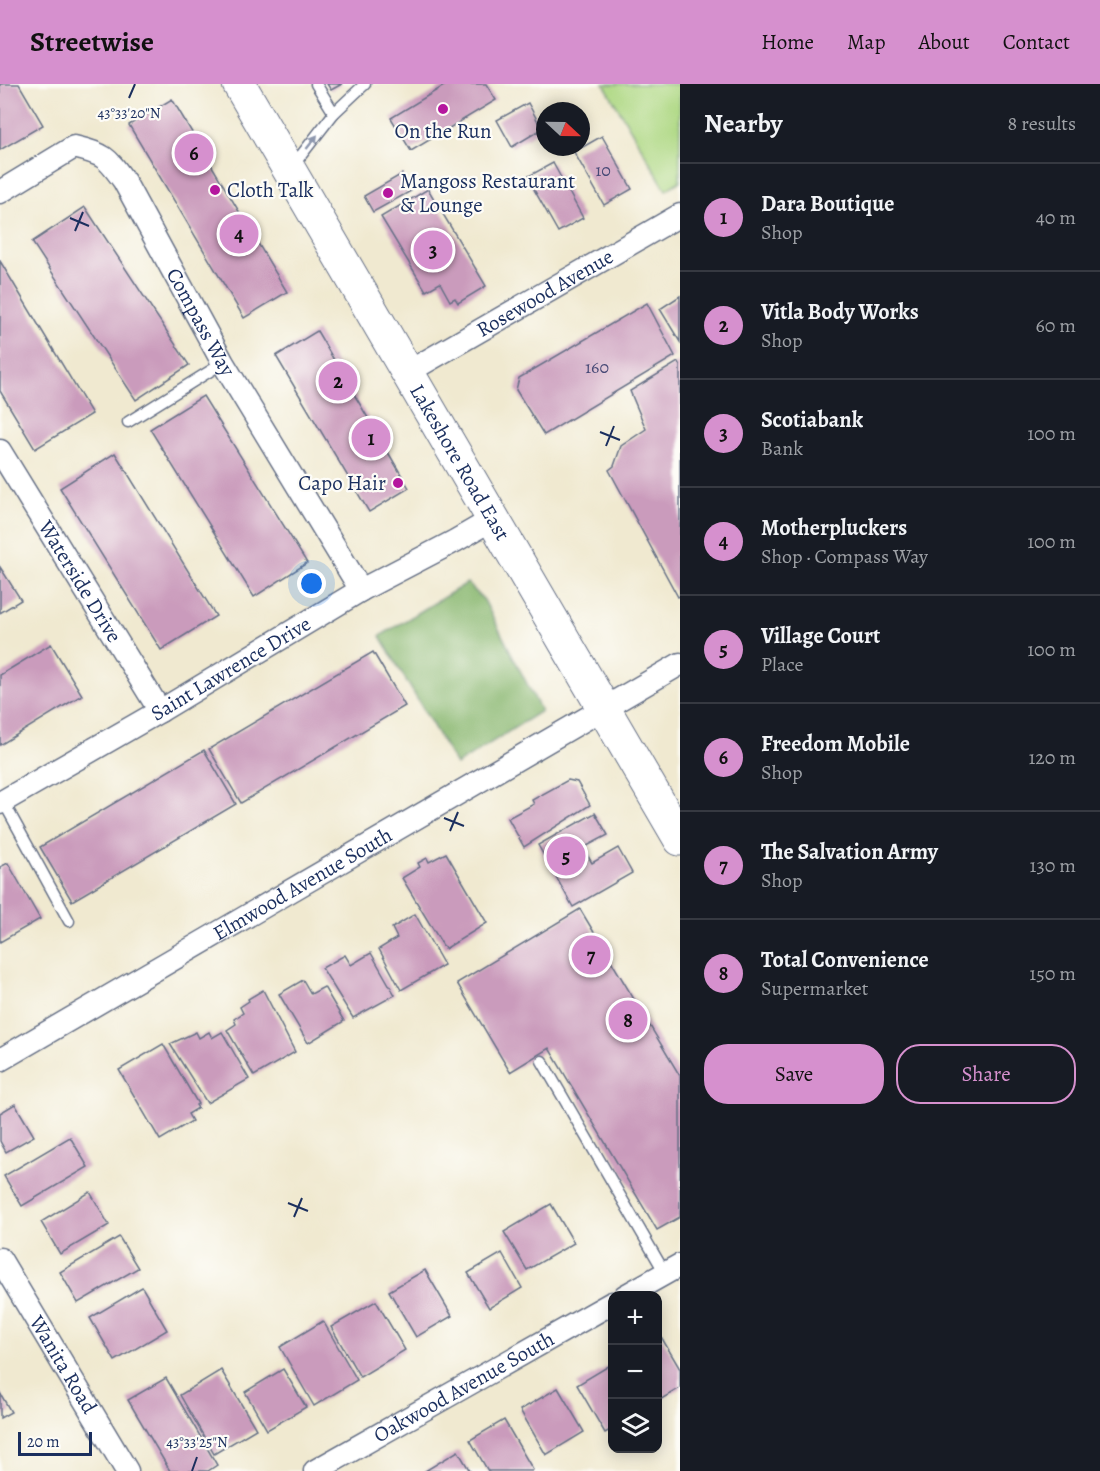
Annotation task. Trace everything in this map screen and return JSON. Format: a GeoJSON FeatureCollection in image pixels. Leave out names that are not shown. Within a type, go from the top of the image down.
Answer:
{"type":"FeatureCollection","features":[{"type":"Feature","properties":{"kind":"main road","name":"Lakeshore Road East"},"geometry":{"type":"LineString","coordinates":[[245,86],[290,171],[680,840]]}},
{"type":"Feature","properties":{"kind":"street","name":"Compass Way"},"geometry":{"type":"LineString","coordinates":[[0,192],[74,147],[93,151],[109,159],[124,181],[223,363],[361,590]]}},
{"type":"Feature","properties":{"kind":"street","name":"Rosewood Avenue"},"geometry":{"type":"LineString","coordinates":[[408,372],[680,215]]}},
{"type":"Feature","properties":{"kind":"street","name":"Waterside Drive"},"geometry":{"type":"LineString","coordinates":[[0,451],[160,711]]}},
{"type":"Feature","properties":{"kind":"street","name":"Saint Lawrence Drive"},"geometry":{"type":"LineString","coordinates":[[2,802],[160,711],[361,590],[493,519]]}},
{"type":"Feature","properties":{"kind":"street","name":"Elmwood Avenue South"},"geometry":{"type":"LineString","coordinates":[[0,1060],[680,664]]}},
{"type":"Feature","properties":{"kind":"street","name":"Wanita Road"},"geometry":{"type":"LineString","coordinates":[[0,1259],[127,1471]]}},
{"type":"Feature","properties":{"kind":"street"},"geometry":{"type":"LineString","coordinates":[[635,1291],[672,1269]]}},
{"type":"Feature","properties":{"kind":"street","name":"Oakwood Avenue South"},"geometry":{"type":"LineString","coordinates":[[315,1471],[608,1305]]}},
{"type":"Feature","properties":{"kind":"lane"},"geometry":{"type":"LineString","coordinates":[[316,84],[334,113]]}},
{"type":"Feature","properties":{"kind":"lane"},"geometry":{"type":"LineString","coordinates":[[290,171],[334,113],[365,84]]}},
{"type":"Feature","properties":{"kind":"lane"},"geometry":{"type":"LineString","coordinates":[[128,422],[223,363]]}},
{"type":"Feature","properties":{"kind":"lane"},"geometry":{"type":"LineString","coordinates":[[2,802],[69,921]]}},
{"type":"Feature","properties":{"kind":"lane"},"geometry":{"type":"LineString","coordinates":[[542,1061],[672,1269]]}},
{"type":"Feature","properties":{"kind":"green space"},"geometry":{"type":"Polygon","coordinates":[[[604,84],[680,84],[680,181],[666,190],[604,84]]]}},
{"type":"Feature","properties":{"kind":"green space"},"geometry":{"type":"Polygon","coordinates":[[[467,583],[484,600],[541,711],[456,765],[380,636],[467,583]]]}},
{"type":"Feature","properties":{"kind":"building"},"geometry":{"type":"Polygon","coordinates":[[[0,84],[19,84],[43,125],[0,150],[0,84]]]}},
{"type":"Feature","properties":{"kind":"building"},"geometry":{"type":"Polygon","coordinates":[[[327,84],[342,84],[331,90],[327,84]]]}},
{"type":"Feature","properties":{"kind":"building","name":"On the Run"},"geometry":{"type":"Polygon","coordinates":[[[447,84],[486,84],[496,100],[411,151],[391,118],[447,84]]]}},
{"type":"Feature","properties":{"kind":"building"},"geometry":{"type":"Polygon","coordinates":[[[172,99],[287,292],[244,318],[129,125],[172,99]]]}},
{"type":"Feature","properties":{"kind":"building"},"geometry":{"type":"Polygon","coordinates":[[[528,103],[536,118],[536,133],[512,147],[497,120],[528,103]]]}},
{"type":"Feature","properties":{"kind":"building"},"geometry":{"type":"Polygon","coordinates":[[[602,136],[632,189],[604,205],[576,156],[590,156],[590,143],[602,136]]]}},
{"type":"Feature","properties":{"kind":"building"},"geometry":{"type":"Polygon","coordinates":[[[553,163],[583,218],[558,232],[527,177],[553,163]]]}},
{"type":"Feature","properties":{"kind":"building","name":"Mangoss Restaurant & Lounge"},"geometry":{"type":"Polygon","coordinates":[[[402,174],[411,191],[373,212],[364,196],[402,174]]]}},
{"type":"Feature","properties":{"kind":"building"},"geometry":{"type":"Polygon","coordinates":[[[428,189],[486,286],[458,303],[455,298],[450,301],[440,283],[426,291],[381,217],[428,189]]]}},
{"type":"Feature","properties":{"kind":"building"},"geometry":{"type":"Polygon","coordinates":[[[85,207],[189,365],[136,400],[32,242],[85,207]]]}},
{"type":"Feature","properties":{"kind":"building"},"geometry":{"type":"Polygon","coordinates":[[[0,261],[92,414],[35,449],[0,391],[0,261]]]}},
{"type":"Feature","properties":{"kind":"building"},"geometry":{"type":"Polygon","coordinates":[[[680,296],[680,342],[660,309],[680,296]]]}},
{"type":"Feature","properties":{"kind":"building"},"geometry":{"type":"Polygon","coordinates":[[[647,303],[675,356],[544,435],[516,390],[519,378],[647,303]]]}},
{"type":"Feature","properties":{"kind":"building"},"geometry":{"type":"Polygon","coordinates":[[[317,331],[409,488],[369,512],[276,356],[317,331]]]}},
{"type":"Feature","properties":{"kind":"building"},"geometry":{"type":"Polygon","coordinates":[[[678,362],[680,366],[680,596],[678,597],[609,470],[614,466],[621,446],[646,429],[630,391],[678,362]]]}},
{"type":"Feature","properties":{"kind":"building"},"geometry":{"type":"Polygon","coordinates":[[[203,396],[307,563],[254,597],[150,429],[203,396]]]}},
{"type":"Feature","properties":{"kind":"building"},"geometry":{"type":"Polygon","coordinates":[[[115,453],[216,616],[161,650],[60,488],[115,453]]]}},
{"type":"Feature","properties":{"kind":"building"},"geometry":{"type":"Polygon","coordinates":[[[0,567],[21,600],[0,613],[0,567]]]}},
{"type":"Feature","properties":{"kind":"building"},"geometry":{"type":"Polygon","coordinates":[[[51,644],[82,695],[0,745],[0,675],[51,644]]]}},
{"type":"Feature","properties":{"kind":"building"},"geometry":{"type":"Polygon","coordinates":[[[373,652],[405,706],[241,803],[209,749],[373,652]]]}},
{"type":"Feature","properties":{"kind":"building"},"geometry":{"type":"Polygon","coordinates":[[[204,750],[236,804],[72,901],[40,847],[204,750]]]}},
{"type":"Feature","properties":{"kind":"building"},"geometry":{"type":"Polygon","coordinates":[[[568,780],[577,782],[590,805],[524,847],[508,818],[534,804],[532,800],[568,780]]]}},
{"type":"Feature","properties":{"kind":"building"},"geometry":{"type":"Polygon","coordinates":[[[595,813],[608,835],[583,848],[592,863],[618,848],[632,873],[573,907],[538,845],[595,813]]]}},
{"type":"Feature","properties":{"kind":"building"},"geometry":{"type":"Polygon","coordinates":[[[446,853],[487,923],[445,949],[402,878],[420,867],[418,863],[427,858],[429,862],[446,853]]]}},
{"type":"Feature","properties":{"kind":"building"},"geometry":{"type":"Polygon","coordinates":[[[8,863],[40,919],[0,942],[0,867],[8,863]]]}},
{"type":"Feature","properties":{"kind":"building"},"geometry":{"type":"Polygon","coordinates":[[[580,909],[680,1076],[680,1217],[657,1230],[549,1048],[510,1072],[457,983],[580,909]]]}},
{"type":"Feature","properties":{"kind":"building"},"geometry":{"type":"Polygon","coordinates":[[[415,914],[444,965],[401,990],[379,949],[397,938],[392,928],[415,914]]]}},
{"type":"Feature","properties":{"kind":"building"},"geometry":{"type":"Polygon","coordinates":[[[371,953],[395,995],[353,1018],[322,968],[345,955],[351,965],[371,953]]]}},
{"type":"Feature","properties":{"kind":"building"},"geometry":{"type":"Polygon","coordinates":[[[303,980],[311,994],[324,987],[344,1021],[308,1043],[279,994],[303,980]]]}},
{"type":"Feature","properties":{"kind":"building"},"geometry":{"type":"Polygon","coordinates":[[[263,990],[295,1052],[254,1076],[227,1030],[236,1024],[234,1019],[243,1013],[240,1007],[263,990]]]}},
{"type":"Feature","properties":{"kind":"building"},"geometry":{"type":"Polygon","coordinates":[[[196,1032],[199,1038],[209,1032],[212,1038],[222,1032],[249,1079],[207,1103],[170,1044],[196,1032]]]}},
{"type":"Feature","properties":{"kind":"building"},"geometry":{"type":"Polygon","coordinates":[[[163,1044],[198,1104],[196,1105],[198,1108],[188,1114],[192,1121],[160,1140],[119,1070],[163,1044]]]}},
{"type":"Feature","properties":{"kind":"building"},"geometry":{"type":"Polygon","coordinates":[[[15,1104],[34,1136],[6,1152],[0,1141],[0,1113],[15,1104]]]}},
{"type":"Feature","properties":{"kind":"building"},"geometry":{"type":"Polygon","coordinates":[[[70,1137],[88,1167],[22,1206],[4,1176],[70,1137]]]}},
{"type":"Feature","properties":{"kind":"building"},"geometry":{"type":"Polygon","coordinates":[[[90,1192],[109,1225],[60,1254],[41,1222],[90,1192]]]}},
{"type":"Feature","properties":{"kind":"building"},"geometry":{"type":"Polygon","coordinates":[[[551,1204],[574,1243],[527,1270],[504,1232],[551,1204]]]}},
{"type":"Feature","properties":{"kind":"building"},"geometry":{"type":"Polygon","coordinates":[[[119,1237],[138,1268],[78,1303],[60,1272],[119,1237]]]}},
{"type":"Feature","properties":{"kind":"building"},"geometry":{"type":"Polygon","coordinates":[[[502,1253],[522,1288],[489,1308],[468,1273],[502,1253]]]}},
{"type":"Feature","properties":{"kind":"building"},"geometry":{"type":"Polygon","coordinates":[[[425,1270],[452,1316],[416,1337],[389,1291],[425,1270]]]}},
{"type":"Feature","properties":{"kind":"building"},"geometry":{"type":"Polygon","coordinates":[[[142,1287],[167,1330],[115,1361],[90,1318],[142,1287]]]}},
{"type":"Feature","properties":{"kind":"building"},"geometry":{"type":"Polygon","coordinates":[[[376,1301],[405,1350],[360,1377],[331,1327],[376,1301]]]}},
{"type":"Feature","properties":{"kind":"building"},"geometry":{"type":"Polygon","coordinates":[[[323,1321],[357,1380],[314,1406],[280,1347],[323,1321]]]}},
{"type":"Feature","properties":{"kind":"building"},"geometry":{"type":"Polygon","coordinates":[[[662,1338],[680,1369],[680,1388],[662,1399],[662,1338]]]}},
{"type":"Feature","properties":{"kind":"building"},"geometry":{"type":"Polygon","coordinates":[[[608,1366],[608,1431],[605,1433],[577,1385],[608,1366]]]}},
{"type":"Feature","properties":{"kind":"building"},"geometry":{"type":"Polygon","coordinates":[[[283,1369],[306,1407],[267,1430],[245,1392],[283,1369]]]}},
{"type":"Feature","properties":{"kind":"building"},"geometry":{"type":"Polygon","coordinates":[[[221,1370],[256,1429],[214,1454],[180,1395],[221,1370]]]}},
{"type":"Feature","properties":{"kind":"building"},"geometry":{"type":"Polygon","coordinates":[[[166,1378],[217,1465],[208,1471],[170,1471],[128,1400],[166,1378]]]}},
{"type":"Feature","properties":{"kind":"building"},"geometry":{"type":"Polygon","coordinates":[[[558,1388],[584,1432],[546,1455],[520,1410],[558,1388]]]}},
{"type":"Feature","properties":{"kind":"building"},"geometry":{"type":"Polygon","coordinates":[[[0,1393],[11,1412],[0,1418],[0,1393]]]}},
{"type":"Feature","properties":{"kind":"building"},"geometry":{"type":"Polygon","coordinates":[[[504,1420],[532,1471],[488,1471],[470,1440],[504,1420]]]}},
{"type":"Feature","properties":{"kind":"building"},"geometry":{"type":"Polygon","coordinates":[[[458,1451],[470,1471],[425,1471],[458,1451]]]}},
{"type":"Feature","properties":{"kind":"place","name":"On the Run"},"geometry":{"type":"Point","coordinates":[443,109]}},
{"type":"Feature","properties":{"kind":"place","name":"Freedom Mobile"},"geometry":{"type":"Point","coordinates":[194,153]}},
{"type":"Feature","properties":{"kind":"place","name":"Cloth Talk"},"geometry":{"type":"Point","coordinates":[215,190]}},
{"type":"Feature","properties":{"kind":"place","name":"Mangoss Restaurant & Lounge"},"geometry":{"type":"Point","coordinates":[388,193]}},
{"type":"Feature","properties":{"kind":"place","name":"Motherpluckers"},"geometry":{"type":"Point","coordinates":[239,234]}},
{"type":"Feature","properties":{"kind":"place","name":"Scotiabank"},"geometry":{"type":"Point","coordinates":[433,250]}},
{"type":"Feature","properties":{"kind":"place","name":"Vitla Body Works"},"geometry":{"type":"Point","coordinates":[338,381]}},
{"type":"Feature","properties":{"kind":"place","name":"Dara Boutique"},"geometry":{"type":"Point","coordinates":[371,438]}},
{"type":"Feature","properties":{"kind":"place","name":"Capo Hair"},"geometry":{"type":"Point","coordinates":[398,483]}},
{"type":"Feature","properties":{"kind":"place","name":"Village Court"},"geometry":{"type":"Point","coordinates":[566,856]}},
{"type":"Feature","properties":{"kind":"place","name":"The Salvation Army"},"geometry":{"type":"Point","coordinates":[591,955]}},
{"type":"Feature","properties":{"kind":"place","name":"Total Convenience"},"geometry":{"type":"Point","coordinates":[628,1020]}}]}
